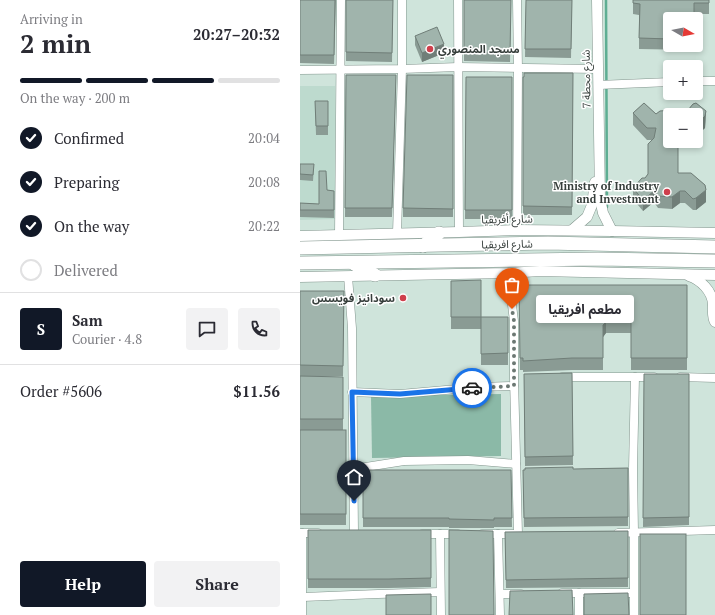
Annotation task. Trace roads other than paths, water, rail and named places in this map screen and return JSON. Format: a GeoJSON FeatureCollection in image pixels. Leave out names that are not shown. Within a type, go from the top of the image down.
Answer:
{"type":"FeatureCollection","features":[{"type":"Feature","properties":{"kind":"highway"},"geometry":{"type":"LineString","coordinates":[[423,246],[439,233]]}},
{"type":"Feature","properties":{"kind":"highway","name":"شارع افريقيا"},"geometry":{"type":"LineString","coordinates":[[300,248],[548,243],[715,247]]}},
{"type":"Feature","properties":{"kind":"highway","name":"شارع افريقيا"},"geometry":{"type":"LineString","coordinates":[[300,264],[598,260],[715,261]]}},
{"type":"Feature","properties":{"kind":"highway"},"geometry":{"type":"LineString","coordinates":[[352,263],[375,275]]}},
{"type":"Feature","properties":{"kind":"street"},"geometry":{"type":"LineString","coordinates":[[339,235],[341,0]]}},
{"type":"Feature","properties":{"kind":"street"},"geometry":{"type":"LineString","coordinates":[[397,233],[402,69],[402,0]]}},
{"type":"Feature","properties":{"kind":"street"},"geometry":{"type":"LineString","coordinates":[[458,0],[459,232]]}},
{"type":"Feature","properties":{"kind":"street"},"geometry":{"type":"LineString","coordinates":[[517,0],[518,230]]}},
{"type":"Feature","properties":{"kind":"street","name":"شارع محطة 7"},"geometry":{"type":"LineString","coordinates":[[597,0],[599,159]]}},
{"type":"Feature","properties":{"kind":"street"},"geometry":{"type":"LineString","coordinates":[[300,70],[458,67],[598,69]]}},
{"type":"Feature","properties":{"kind":"street"},"geometry":{"type":"LineString","coordinates":[[703,81],[715,81]]}},
{"type":"Feature","properties":{"kind":"street"},"geometry":{"type":"LineString","coordinates":[[598,85],[663,82]]}},
{"type":"Feature","properties":{"kind":"street"},"geometry":{"type":"LineString","coordinates":[[572,230],[587,217],[590,212],[599,159]]}},
{"type":"Feature","properties":{"kind":"street"},"geometry":{"type":"LineString","coordinates":[[599,159],[600,199],[602,209],[612,231]]}},
{"type":"Feature","properties":{"kind":"street","name":"شارع أفريقيا"},"geometry":{"type":"LineString","coordinates":[[300,236],[518,230],[715,233]]}},
{"type":"Feature","properties":{"kind":"street"},"geometry":{"type":"LineString","coordinates":[[300,277],[540,271],[715,275]]}},
{"type":"Feature","properties":{"kind":"street"},"geometry":{"type":"LineString","coordinates":[[416,534],[522,534],[514,321],[508,273]]}},
{"type":"Feature","properties":{"kind":"street"},"geometry":{"type":"LineString","coordinates":[[686,275],[700,281],[707,288],[713,301],[713,318],[715,322]]}},
{"type":"Feature","properties":{"kind":"street"},"geometry":{"type":"LineString","coordinates":[[348,276],[352,328],[349,382],[352,392],[349,436],[353,469],[354,533]]}},
{"type":"Feature","properties":{"kind":"street"},"geometry":{"type":"LineString","coordinates":[[556,377],[715,378]]}},
{"type":"Feature","properties":{"kind":"street"},"geometry":{"type":"LineString","coordinates":[[634,615],[634,533],[629,469],[635,377]]}},
{"type":"Feature","properties":{"kind":"street"},"geometry":{"type":"LineString","coordinates":[[352,392],[400,394],[480,387],[516,381]]}},
{"type":"Feature","properties":{"kind":"street"},"geometry":{"type":"LineString","coordinates":[[353,469],[404,461],[468,460],[519,469]]}},
{"type":"Feature","properties":{"kind":"street"},"geometry":{"type":"LineString","coordinates":[[611,533],[715,530]]}},
{"type":"Feature","properties":{"kind":"street"},"geometry":{"type":"LineString","coordinates":[[302,615],[301,533],[324,533]]}},
{"type":"Feature","properties":{"kind":"street"},"geometry":{"type":"LineString","coordinates":[[440,534],[441,615]]}},
{"type":"Feature","properties":{"kind":"street"},"geometry":{"type":"LineString","coordinates":[[498,534],[500,615]]}},
{"type":"Feature","properties":{"kind":"street"},"geometry":{"type":"LineString","coordinates":[[302,597],[440,592]]}},
{"type":"Feature","properties":{"kind":"street"},"geometry":{"type":"LineString","coordinates":[[556,593],[633,593]]}},
{"type":"Feature","properties":{"kind":"street"},"geometry":{"type":"LineString","coordinates":[[579,593],[579,615]]}},
{"type":"Feature","properties":{"kind":"street"},"geometry":{"type":"LineString","coordinates":[[500,594],[532,594]]}},
{"type":"Feature","properties":{"kind":"waterway"},"geometry":{"type":"LineString","coordinates":[[606,0],[607,207]]}},
{"type":"Feature","properties":{"kind":"place","name":"مسجد المنصوري"},"geometry":{"type":"Point","coordinates":[430,49]}},
{"type":"Feature","properties":{"kind":"place","name":"Ministry of Industry and Investment"},"geometry":{"type":"Point","coordinates":[667,192]}},
{"type":"Feature","properties":{"kind":"place","name":"سودانيز فويسس"},"geometry":{"type":"Point","coordinates":[403,298]}},
{"type":"Feature","properties":{"kind":"place","name":"مطعم افريقيا"},"geometry":{"type":"Point","coordinates":[512,309]}}]}
